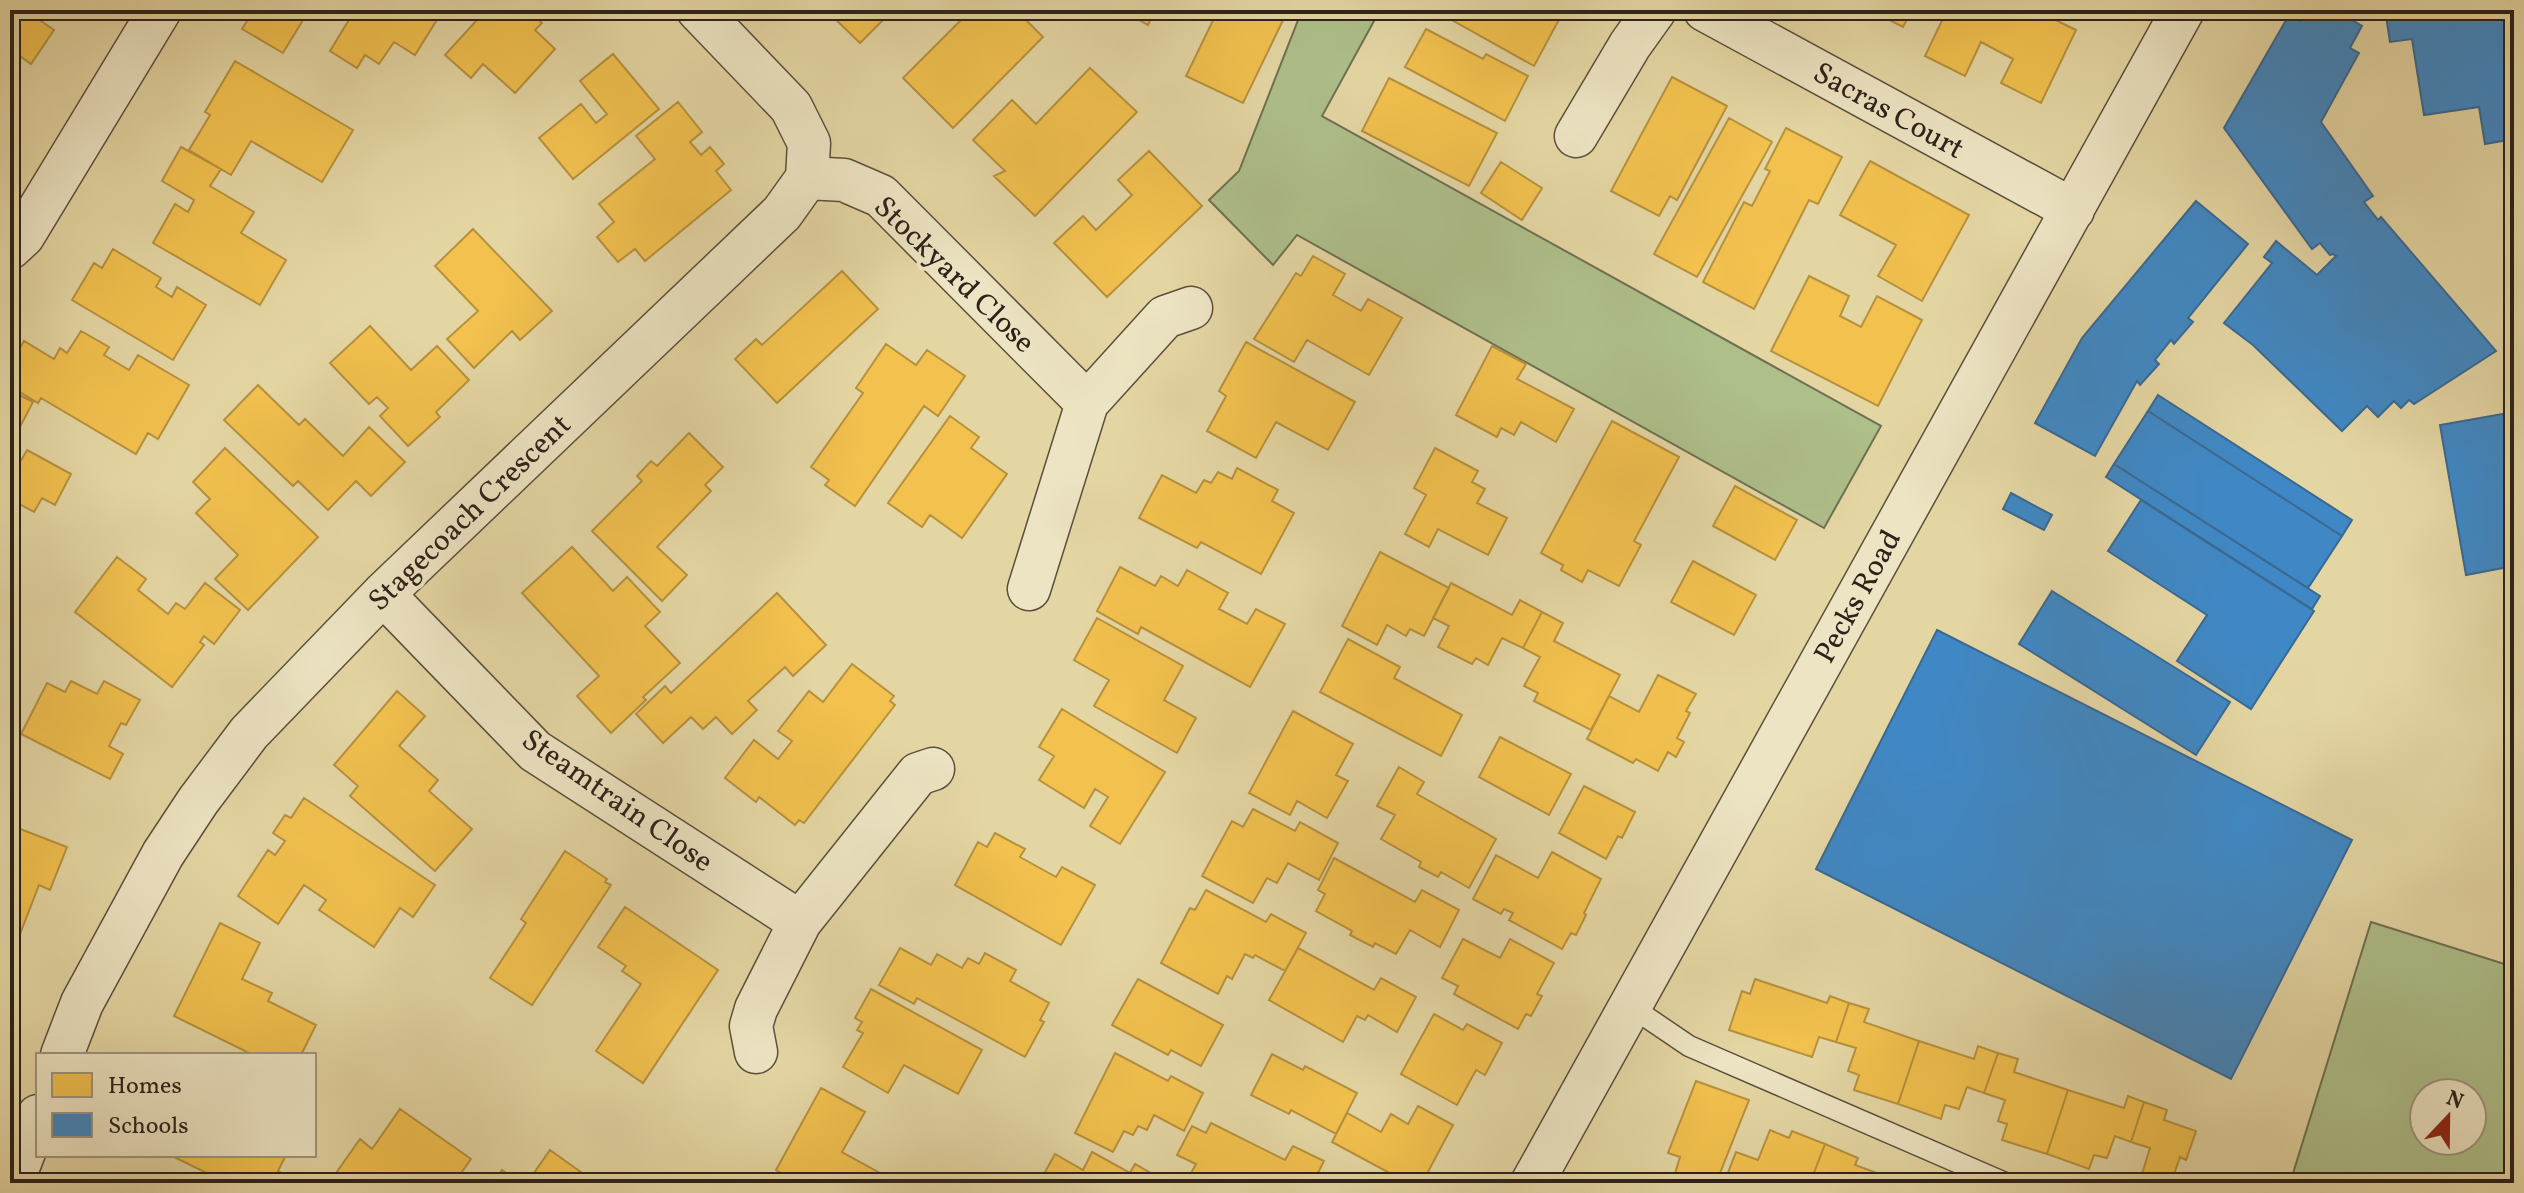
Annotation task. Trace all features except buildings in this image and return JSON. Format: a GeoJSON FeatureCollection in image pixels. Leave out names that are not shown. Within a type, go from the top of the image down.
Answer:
{"type":"FeatureCollection","features":[{"type":"Feature","properties":{"kind":"street"},"geometry":{"type":"LineString","coordinates":[[10,248],[23,236],[160,10]]}},
{"type":"Feature","properties":{"kind":"street"},"geometry":{"type":"LineString","coordinates":[[1576,136],[1630,45],[1655,10]]}},
{"type":"Feature","properties":{"kind":"street","name":"Sacras Court"},"geometry":{"type":"LineString","coordinates":[[1705,10],[2073,210]]}},
{"type":"Feature","properties":{"kind":"street","name":"Pecks Road"},"geometry":{"type":"LineString","coordinates":[[1532,1183],[2183,10]]}},
{"type":"Feature","properties":{"kind":"street"},"geometry":{"type":"LineString","coordinates":[[702,11],[791,107],[809,143],[807,178]]}},
{"type":"Feature","properties":{"kind":"street","name":"Stockyard Close"},"geometry":{"type":"LineString","coordinates":[[807,178],[844,180],[881,196],[1087,403]]}},
{"type":"Feature","properties":{"kind":"street","name":"Stagecoach Crescent"},"geometry":{"type":"LineString","coordinates":[[63,1053],[82,1003],[139,897],[198,801],[249,733],[383,594],[782,213],[807,178]]}},
{"type":"Feature","properties":{"kind":"street"},"geometry":{"type":"LineString","coordinates":[[1029,589],[1087,403],[1165,317],[1191,308]]}},
{"type":"Feature","properties":{"kind":"street","name":"Steamtrain Close"},"geometry":{"type":"LineString","coordinates":[[383,594],[535,751],[800,922]]}},
{"type":"Feature","properties":{"kind":"street"},"geometry":{"type":"LineString","coordinates":[[756,1052],[751,1026],[756,1009],[800,922],[918,774],[933,769]]}},
{"type":"Feature","properties":{"kind":"street"},"geometry":{"type":"LineString","coordinates":[[16,1182],[36,1122]]}},
{"type":"Feature","properties":{"kind":"lane"},"geometry":{"type":"LineString","coordinates":[[1630,1006],[1689,1046],[2005,1183]]}},
{"type":"Feature","properties":{"kind":"green space"},"geometry":{"type":"Polygon","coordinates":[[[1302,10],[1380,10],[1322,116],[1881,426],[1824,528],[1297,235],[1273,265],[1209,200],[1239,171],[1302,10]]]}},
{"type":"Feature","properties":{"kind":"green space"},"geometry":{"type":"Polygon","coordinates":[[[2371,922],[2514,967],[2514,1183],[2290,1183],[2371,922]]]}}]}
